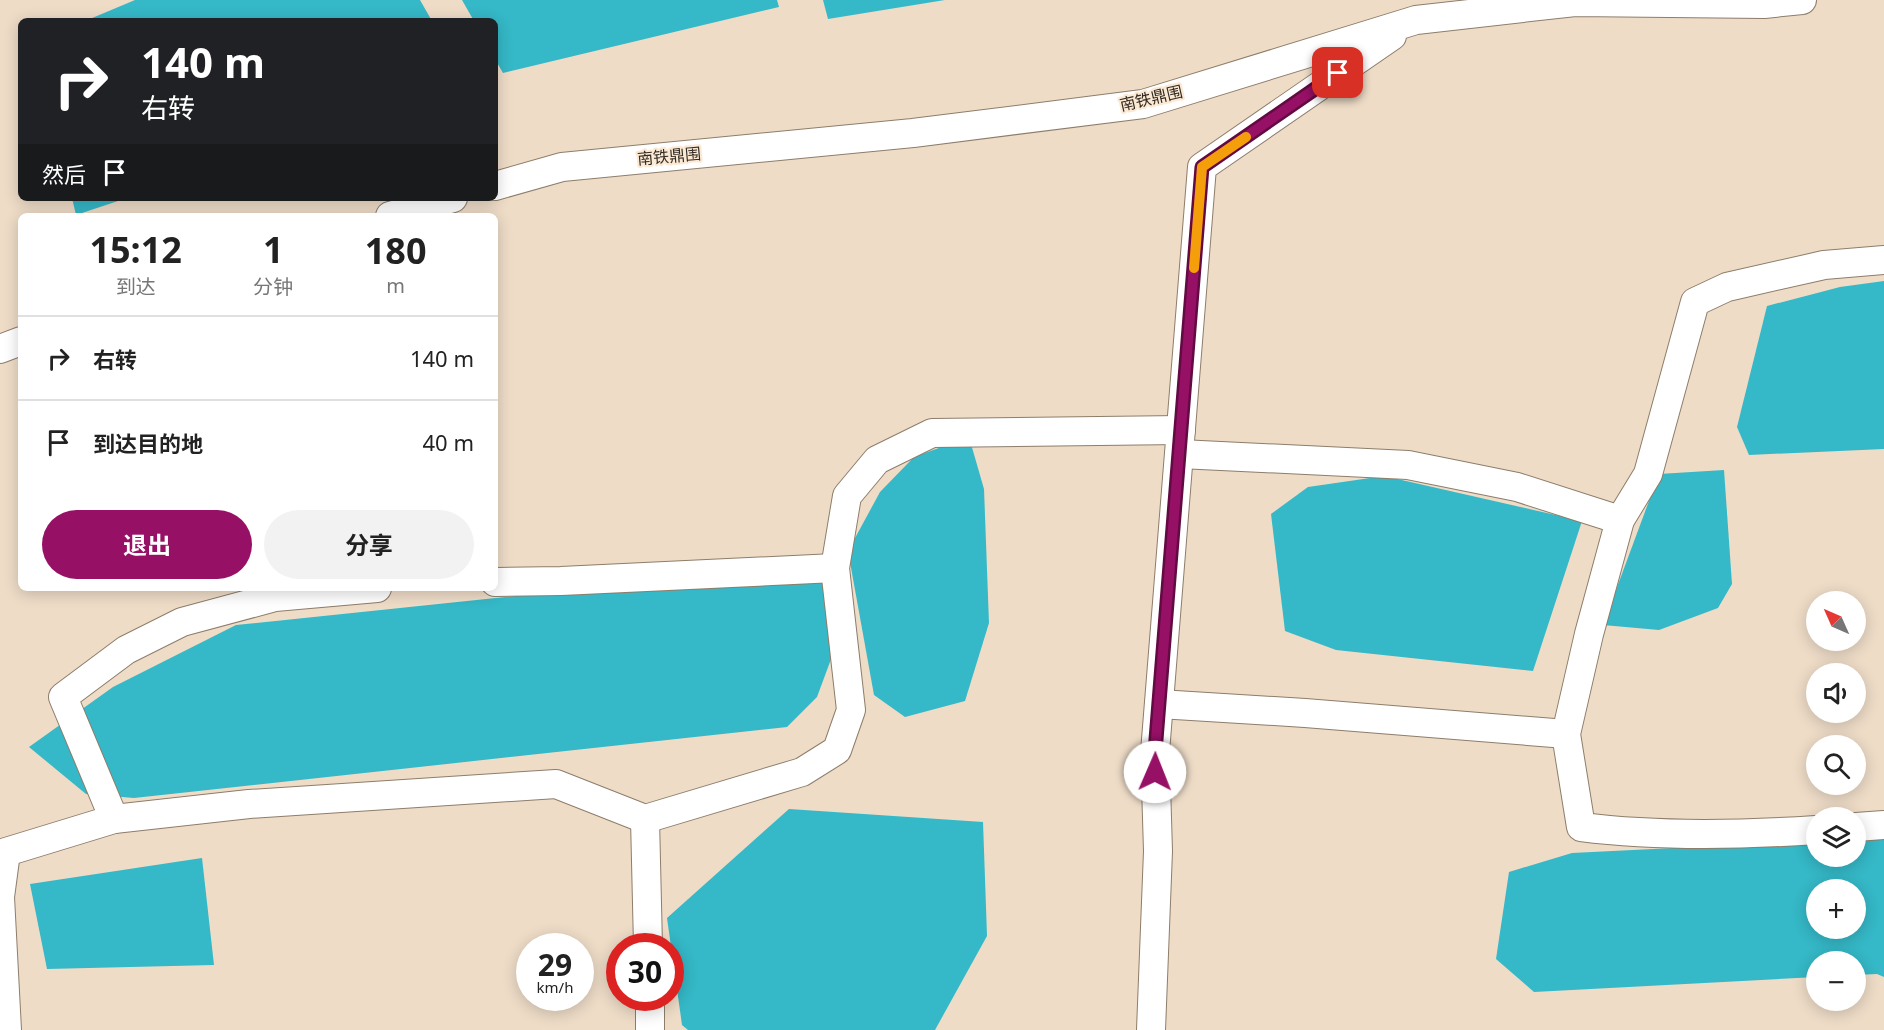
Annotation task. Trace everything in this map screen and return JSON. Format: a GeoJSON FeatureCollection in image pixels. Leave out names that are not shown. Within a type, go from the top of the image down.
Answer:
{"type":"FeatureCollection","features":[{"type":"Feature","properties":{"kind":"street","name":"南铁鼎围"},"geometry":{"type":"LineString","coordinates":[[498,185],[562,166],[914,134],[1143,104],[1416,20],[1575,2],[1764,4],[1802,0]]}},
{"type":"Feature","properties":{"kind":"street"},"geometry":{"type":"LineString","coordinates":[[1151,1030],[1158,851],[1155,752],[1202,167],[1416,20]]}},
{"type":"Feature","properties":{"kind":"street"},"geometry":{"type":"LineString","coordinates":[[400,213],[442,201]]}},
{"type":"Feature","properties":{"kind":"street"},"geometry":{"type":"LineString","coordinates":[[1806,831],[1759,834],[1621,832],[1581,827],[1566,734],[1588,634],[1620,520],[1648,474],[1695,302],[1727,287],[1824,265],[1884,260]]}},
{"type":"Feature","properties":{"kind":"street"},"geometry":{"type":"LineString","coordinates":[[0,349],[18,342]]}},
{"type":"Feature","properties":{"kind":"street"},"geometry":{"type":"LineString","coordinates":[[7,1030],[0,897],[6,852],[114,819],[249,804],[556,784],[645,819],[802,772],[837,750],[851,710],[835,568],[847,496],[877,460],[932,433],[1180,442],[1408,465],[1517,487],[1620,520]]}},
{"type":"Feature","properties":{"kind":"street"},"geometry":{"type":"LineString","coordinates":[[498,582],[835,568]]}},
{"type":"Feature","properties":{"kind":"street"},"geometry":{"type":"LineString","coordinates":[[114,819],[63,698],[126,650],[182,622],[275,597],[343,591]]}},
{"type":"Feature","properties":{"kind":"street"},"geometry":{"type":"LineString","coordinates":[[1159,704],[1566,734]]}},
{"type":"Feature","properties":{"kind":"street"},"geometry":{"type":"LineString","coordinates":[[645,819],[648,933]]}},
{"type":"Feature","properties":{"kind":"street"},"geometry":{"type":"LineString","coordinates":[[1866,826],[1884,825]]}},
{"type":"Feature","properties":{"kind":"street"},"geometry":{"type":"LineString","coordinates":[[650,1011],[650,1030]]}},
{"type":"Feature","properties":{"kind":"water"},"geometry":{"type":"Polygon","coordinates":[[[135,0],[420,0],[430,18],[92,18],[135,0]]]}},
{"type":"Feature","properties":{"kind":"water"},"geometry":{"type":"Polygon","coordinates":[[[462,0],[777,0],[779,7],[503,73],[498,64],[498,18],[472,18],[462,0]]]}},
{"type":"Feature","properties":{"kind":"water"},"geometry":{"type":"Polygon","coordinates":[[[823,0],[945,0],[828,19],[823,0]]]}},
{"type":"Feature","properties":{"kind":"water"},"geometry":{"type":"Polygon","coordinates":[[[73,201],[118,201],[82,213],[76,213],[73,201]]]}},
{"type":"Feature","properties":{"kind":"water"},"geometry":{"type":"Polygon","coordinates":[[[1884,281],[1884,449],[1749,455],[1737,427],[1767,306],[1840,287],[1884,281]]]}},
{"type":"Feature","properties":{"kind":"water"},"geometry":{"type":"Polygon","coordinates":[[[969,437],[984,489],[989,623],[965,701],[905,717],[874,695],[848,551],[880,492],[914,457],[969,437]]]}},
{"type":"Feature","properties":{"kind":"water"},"geometry":{"type":"Polygon","coordinates":[[[1724,470],[1732,584],[1718,608],[1659,630],[1603,625],[1659,474],[1724,470]]]}},
{"type":"Feature","properties":{"kind":"water"},"geometry":{"type":"Polygon","coordinates":[[[1384,476],[1582,521],[1533,671],[1336,650],[1285,631],[1271,514],[1308,487],[1384,476]]]}},
{"type":"Feature","properties":{"kind":"water"},"geometry":{"type":"Polygon","coordinates":[[[823,583],[837,643],[817,697],[787,727],[134,798],[86,794],[29,747],[113,687],[236,625],[564,591],[823,583]]]}},
{"type":"Feature","properties":{"kind":"water"},"geometry":{"type":"Polygon","coordinates":[[[789,809],[983,822],[987,936],[935,1030],[688,1030],[682,1025],[680,1011],[684,1011],[684,933],[669,933],[667,918],[789,809]]]}},
{"type":"Feature","properties":{"kind":"water"},"geometry":{"type":"Polygon","coordinates":[[[1884,836],[1884,977],[1877,974],[1866,975],[1866,951],[1806,951],[1806,978],[1534,992],[1496,959],[1509,872],[1572,853],[1806,841],[1806,867],[1866,867],[1866,837],[1884,836]]]}},
{"type":"Feature","properties":{"kind":"water"},"geometry":{"type":"Polygon","coordinates":[[[202,858],[214,965],[47,969],[30,884],[202,858]]]}},
{"type":"Feature","properties":{"kind":"slow traffic"},"geometry":{"type":"LineString","coordinates":[[1194,268],[1202,167],[1246,137]]}},
{"type":"Feature","properties":{"kind":"route"},"geometry":{"type":"LineString","coordinates":[[1155,772],[1202,167],[1338,73]]}}]}
